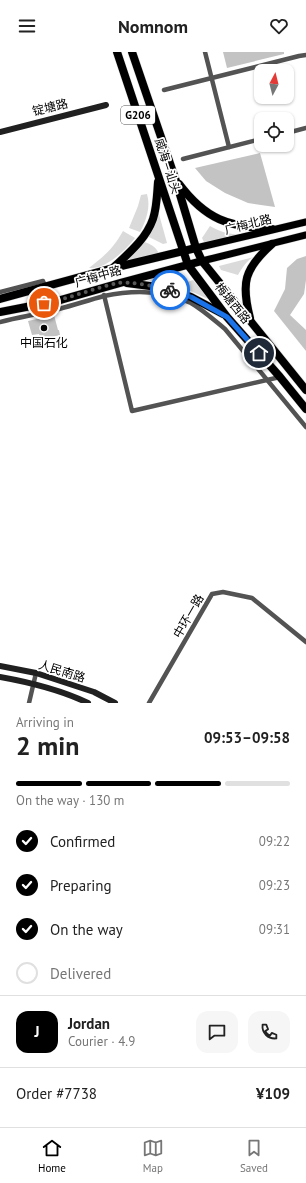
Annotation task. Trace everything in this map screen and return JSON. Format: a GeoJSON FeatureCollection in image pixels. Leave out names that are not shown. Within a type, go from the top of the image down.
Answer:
{"type":"FeatureCollection","features":[{"type":"Feature","properties":{"kind":"highway","name":"威海—汕头"},"geometry":{"type":"LineString","coordinates":[[117,52],[188,265]]}},
{"type":"Feature","properties":{"kind":"highway","name":"威海—汕头"},"geometry":{"type":"LineString","coordinates":[[132,52],[175,178],[196,248],[202,261]]}},
{"type":"Feature","properties":{"kind":"highway"},"geometry":{"type":"LineString","coordinates":[[113,268],[138,244],[146,233],[153,219],[159,178]]}},
{"type":"Feature","properties":{"kind":"highway"},"geometry":{"type":"LineString","coordinates":[[175,178],[199,207],[214,217],[231,224],[250,228],[272,229]]}},
{"type":"Feature","properties":{"kind":"highway"},"geometry":{"type":"LineString","coordinates":[[251,321],[245,293],[247,276],[250,268],[256,260],[272,244]]}},
{"type":"Feature","properties":{"kind":"highway","name":"广梅中路"},"geometry":{"type":"LineString","coordinates":[[0,299],[113,268],[196,248]]}},
{"type":"Feature","properties":{"kind":"highway"},"geometry":{"type":"LineString","coordinates":[[141,261],[144,276]]}},
{"type":"Feature","properties":{"kind":"highway","name":"广梅中路"},"geometry":{"type":"LineString","coordinates":[[0,312],[57,301],[120,282],[202,261]]}},
{"type":"Feature","properties":{"kind":"highway","name":"梅塘西路"},"geometry":{"type":"LineString","coordinates":[[202,261],[306,390]]}},
{"type":"Feature","properties":{"kind":"highway","name":"梅塘西路"},"geometry":{"type":"LineString","coordinates":[[188,265],[227,317],[306,409]]}},
{"type":"Feature","properties":{"kind":"highway"},"geometry":{"type":"LineString","coordinates":[[120,282],[165,288],[191,297],[227,317]]}},
{"type":"Feature","properties":{"kind":"main road","name":"广梅北路"},"geometry":{"type":"LineString","coordinates":[[196,248],[306,222]]}},
{"type":"Feature","properties":{"kind":"main road","name":"广梅北路"},"geometry":{"type":"LineString","coordinates":[[202,261],[306,235]]}},
{"type":"Feature","properties":{"kind":"street"},"geometry":{"type":"LineString","coordinates":[[205,52],[229,147]]}},
{"type":"Feature","properties":{"kind":"street"},"geometry":{"type":"LineString","coordinates":[[164,90],[306,55]]}},
{"type":"Feature","properties":{"kind":"street","name":"锭塘路"},"geometry":{"type":"LineString","coordinates":[[0,132],[106,105]]}},
{"type":"Feature","properties":{"kind":"street"},"geometry":{"type":"LineString","coordinates":[[294,131],[306,128]]}},
{"type":"Feature","properties":{"kind":"street"},"geometry":{"type":"LineString","coordinates":[[183,159],[254,141]]}},
{"type":"Feature","properties":{"kind":"street"},"geometry":{"type":"LineString","coordinates":[[0,292],[43,281],[45,286]]}},
{"type":"Feature","properties":{"kind":"street"},"geometry":{"type":"LineString","coordinates":[[102,288],[132,411],[280,377]]}},
{"type":"Feature","properties":{"kind":"street"},"geometry":{"type":"LineString","coordinates":[[0,322],[59,309],[104,296],[128,292],[146,292],[164,295],[190,303],[211,317],[225,329],[306,427]]}},
{"type":"Feature","properties":{"kind":"street","name":"中环一路"},"geometry":{"type":"LineString","coordinates":[[149,703],[212,594],[223,592],[252,598],[306,642]]}},
{"type":"Feature","properties":{"kind":"street","name":"人民南路"},"geometry":{"type":"LineString","coordinates":[[0,666],[36,673],[94,692],[115,703]]}},
{"type":"Feature","properties":{"kind":"street"},"geometry":{"type":"LineString","coordinates":[[29,703],[32,684],[36,673]]}},
{"type":"Feature","properties":{"kind":"street","name":"人民南路"},"geometry":{"type":"LineString","coordinates":[[0,677],[19,680],[88,703]]}},
{"type":"Feature","properties":{"kind":"shaded area"},"geometry":{"type":"Polygon","coordinates":[[[147,194],[147,214],[140,232],[129,228],[141,195],[147,194]]]}},
{"type":"Feature","properties":{"kind":"shaded area"},"geometry":{"type":"Polygon","coordinates":[[[157,207],[167,243],[163,244],[147,236],[157,207]]]}},
{"type":"Feature","properties":{"kind":"shaded area"},"geometry":{"type":"Polygon","coordinates":[[[210,226],[217,230],[241,235],[205,244],[202,238],[210,226]]]}},
{"type":"Feature","properties":{"kind":"shaded area"},"geometry":{"type":"Polygon","coordinates":[[[123,231],[135,238],[131,243],[108,263],[95,268],[89,268],[108,252],[116,243],[123,231]]]}},
{"type":"Feature","properties":{"kind":"shaded area"},"geometry":{"type":"Polygon","coordinates":[[[143,241],[155,247],[159,254],[122,264],[143,241]]]}},
{"type":"Feature","properties":{"kind":"shaded area"},"geometry":{"type":"Polygon","coordinates":[[[254,257],[247,262],[238,275],[221,270],[219,266],[254,257]]]}},
{"type":"Feature","properties":{"kind":"shaded area"},"geometry":{"type":"Polygon","coordinates":[[[174,273],[178,279],[177,285],[145,280],[174,273]]]}},
{"type":"Feature","properties":{"kind":"shaded area"},"geometry":{"type":"Polygon","coordinates":[[[193,280],[210,300],[184,288],[185,283],[193,280]]]}},
{"type":"Feature","properties":{"kind":"building"},"geometry":{"type":"Polygon","coordinates":[[[223,52],[284,52],[284,54],[227,68],[223,52]]]}},
{"type":"Feature","properties":{"kind":"building"},"geometry":{"type":"Polygon","coordinates":[[[260,153],[275,207],[248,203],[225,193],[206,181],[195,168],[260,153]]]}},
{"type":"Feature","properties":{"kind":"building"},"geometry":{"type":"Polygon","coordinates":[[[306,256],[306,280],[304,294],[290,315],[306,330],[306,351],[274,311],[285,289],[287,268],[297,259],[306,256]]]}},
{"type":"Feature","properties":{"kind":"building"},"geometry":{"type":"Polygon","coordinates":[[[54,315],[60,335],[41,340],[39,334],[32,335],[28,321],[54,315]]]}},
{"type":"Feature","properties":{"kind":"way so far"},"geometry":{"type":"LineString","coordinates":[[44,303],[57,301],[120,282],[147,285],[170,290]]}},
{"type":"Feature","properties":{"kind":"place","name":"中国石化"},"geometry":{"type":"Point","coordinates":[44,328]}},
{"type":"Feature","properties":{"kind":"route"},"geometry":{"type":"LineString","coordinates":[[170,290],[206,304],[227,317],[259,353]]}}]}
